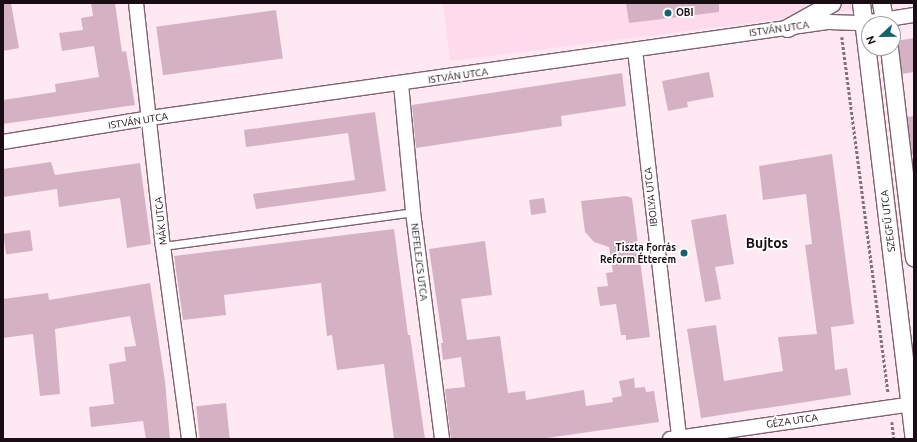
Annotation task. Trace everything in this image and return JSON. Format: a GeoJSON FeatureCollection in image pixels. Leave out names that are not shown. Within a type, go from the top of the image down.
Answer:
{"type":"FeatureCollection","features":[{"type":"Feature","properties":{"kind":"street","name":"MÁK UTCA"},"geometry":{"type":"LineString","coordinates":[[136,3],[150,118],[163,246],[189,439]]}},
{"type":"Feature","properties":{"kind":"street"},"geometry":{"type":"LineString","coordinates":[[787,28],[832,3]]}},
{"type":"Feature","properties":{"kind":"street","name":"SZEGFŰ UTCA"},"geometry":{"type":"LineString","coordinates":[[861,3],[863,16]]}},
{"type":"Feature","properties":{"kind":"street"},"geometry":{"type":"LineString","coordinates":[[881,3],[884,16]]}},
{"type":"Feature","properties":{"kind":"street","name":"ISTVÁN UTCA"},"geometry":{"type":"LineString","coordinates":[[901,18],[914,15]]}},
{"type":"Feature","properties":{"kind":"street","name":"ISTVÁN UTCA"},"geometry":{"type":"LineString","coordinates":[[3,142],[150,118],[401,84],[829,22],[861,23]]}},
{"type":"Feature","properties":{"kind":"street","name":"IBOLYA UTCA"},"geometry":{"type":"LineString","coordinates":[[635,50],[676,438]]}},
{"type":"Feature","properties":{"kind":"street","name":"SZEGFŰ UTCA"},"geometry":{"type":"LineString","coordinates":[[868,56],[912,404],[914,439]]}},
{"type":"Feature","properties":{"kind":"street"},"geometry":{"type":"LineString","coordinates":[[890,56],[914,258]]}},
{"type":"Feature","properties":{"kind":"street","name":"NEFELEJCS UTCA"},"geometry":{"type":"LineString","coordinates":[[401,84],[413,212],[442,439]]}},
{"type":"Feature","properties":{"kind":"street","name":"GÉZA UTCA"},"geometry":{"type":"LineString","coordinates":[[676,438],[912,404]]}},
{"type":"Feature","properties":{"kind":"lane"},"geometry":{"type":"LineString","coordinates":[[163,246],[413,212]]}},
{"type":"Feature","properties":{"kind":"path"},"geometry":{"type":"LineString","coordinates":[[841,23],[894,439]]}},
{"type":"Feature","properties":{"kind":"shaded area"},"geometry":{"type":"Polygon","coordinates":[[[443,3],[908,3],[450,61],[443,3]]]}},
{"type":"Feature","properties":{"kind":"building"},"geometry":{"type":"Polygon","coordinates":[[[3,3],[11,3],[19,48],[3,51],[3,3]]]}},
{"type":"Feature","properties":{"kind":"building"},"geometry":{"type":"Polygon","coordinates":[[[91,3],[115,3],[122,52],[126,51],[135,105],[3,124],[3,100],[56,92],[55,84],[99,77],[94,46],[62,51],[59,33],[83,30],[81,18],[93,16],[91,3]]]}},
{"type":"Feature","properties":{"kind":"building","name":"OBI"},"geometry":{"type":"Polygon","coordinates":[[[626,3],[719,3],[719,12],[629,23],[626,3]]]}},
{"type":"Feature","properties":{"kind":"building"},"geometry":{"type":"Polygon","coordinates":[[[276,10],[283,59],[163,75],[156,27],[276,10]]]}},
{"type":"Feature","properties":{"kind":"building"},"geometry":{"type":"Polygon","coordinates":[[[914,38],[914,72],[902,74],[900,56],[901,40],[914,38]]]}},
{"type":"Feature","properties":{"kind":"building"},"geometry":{"type":"Polygon","coordinates":[[[709,72],[714,97],[687,102],[688,107],[668,111],[662,81],[709,72]]]}},
{"type":"Feature","properties":{"kind":"building"},"geometry":{"type":"Polygon","coordinates":[[[622,73],[626,106],[561,116],[562,126],[416,148],[412,105],[622,73]]]}},
{"type":"Feature","properties":{"kind":"building"},"geometry":{"type":"Polygon","coordinates":[[[375,112],[386,191],[256,209],[253,194],[355,180],[348,133],[246,147],[244,130],[375,112]]]}},
{"type":"Feature","properties":{"kind":"building"},"geometry":{"type":"Polygon","coordinates":[[[914,116],[914,154],[912,155],[907,117],[914,116]]]}},
{"type":"Feature","properties":{"kind":"building"},"geometry":{"type":"Polygon","coordinates":[[[832,154],[854,324],[831,327],[835,370],[847,368],[851,395],[701,418],[687,329],[716,325],[724,381],[783,371],[778,337],[817,334],[805,245],[812,244],[806,194],[763,200],[759,166],[832,154]]]}},
{"type":"Feature","properties":{"kind":"building"},"geometry":{"type":"Polygon","coordinates":[[[51,162],[55,175],[140,163],[151,244],[127,248],[120,198],[59,207],[57,189],[3,197],[3,169],[51,162]]]}},
{"type":"Feature","properties":{"kind":"building"},"geometry":{"type":"Polygon","coordinates":[[[626,196],[632,198],[650,337],[626,340],[626,335],[621,335],[616,304],[600,306],[597,287],[608,286],[606,273],[613,272],[609,247],[594,242],[585,232],[581,201],[626,196]]]}},
{"type":"Feature","properties":{"kind":"building"},"geometry":{"type":"Polygon","coordinates":[[[544,198],[546,213],[531,215],[529,200],[544,198]]]}},
{"type":"Feature","properties":{"kind":"building"},"geometry":{"type":"Polygon","coordinates":[[[726,214],[734,264],[715,267],[721,299],[705,302],[691,220],[726,214]]]}},
{"type":"Feature","properties":{"kind":"building"},"geometry":{"type":"Polygon","coordinates":[[[394,229],[408,335],[410,335],[425,439],[394,439],[384,364],[337,370],[332,335],[327,336],[321,283],[224,295],[226,315],[183,320],[174,256],[394,229]]]}},
{"type":"Feature","properties":{"kind":"building"},"geometry":{"type":"Polygon","coordinates":[[[30,230],[33,251],[6,255],[3,234],[30,230]]]}},
{"type":"Feature","properties":{"kind":"building"},"geometry":{"type":"Polygon","coordinates":[[[485,241],[492,295],[461,299],[467,340],[500,336],[508,393],[525,391],[526,400],[584,390],[586,406],[613,402],[612,398],[622,396],[619,381],[634,378],[635,388],[645,387],[646,392],[654,391],[659,422],[540,439],[451,439],[445,389],[465,387],[461,357],[443,360],[441,343],[443,343],[429,249],[485,241]]]}},
{"type":"Feature","properties":{"kind":"building"},"geometry":{"type":"Polygon","coordinates":[[[150,283],[165,381],[170,439],[146,439],[143,421],[91,427],[89,407],[114,404],[109,364],[126,361],[124,347],[136,346],[130,316],[55,329],[60,394],[40,396],[33,334],[3,338],[3,299],[48,293],[49,300],[150,283]]]}},
{"type":"Feature","properties":{"kind":"building"},"geometry":{"type":"Polygon","coordinates":[[[226,403],[230,439],[200,439],[196,406],[226,403]]]}},
{"type":"Feature","properties":{"kind":"place","name":"OBI"},"geometry":{"type":"Point","coordinates":[668,13]}},
{"type":"Feature","properties":{"kind":"place","name":"Tiszta Forrás Reform Étterem"},"geometry":{"type":"Point","coordinates":[684,253]}},
{"type":"Feature","properties":{"kind":"district","name":"Bujtos"},"geometry":{"type":"Point","coordinates":[767,243]}}]}
